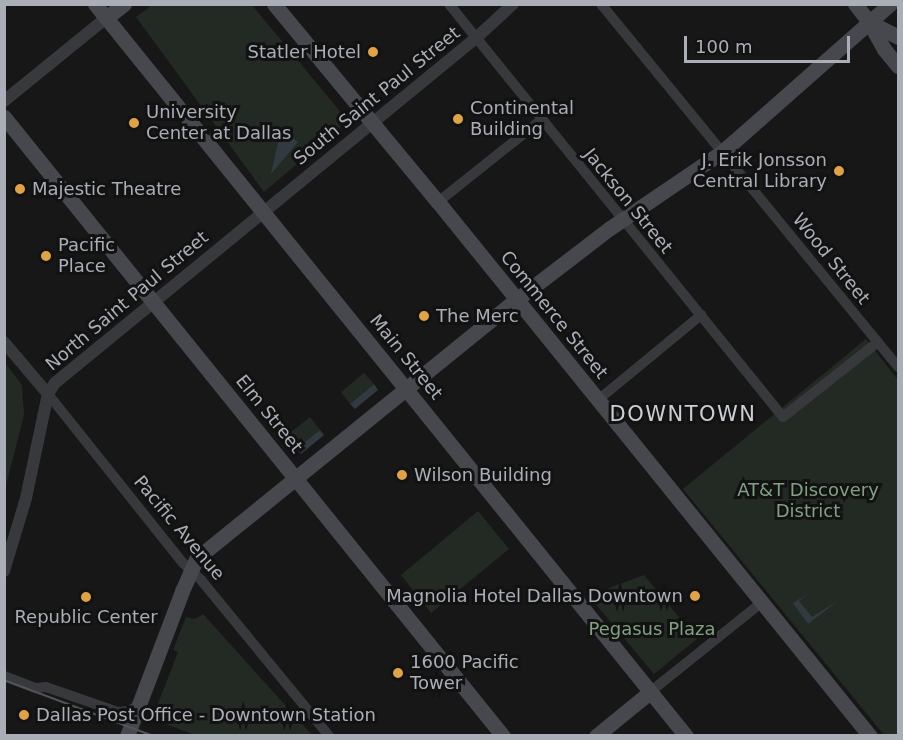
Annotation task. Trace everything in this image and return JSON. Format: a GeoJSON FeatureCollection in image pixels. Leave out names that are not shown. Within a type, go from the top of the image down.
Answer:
{"type":"FeatureCollection","features":[{"type":"Feature","properties":{"kind":"main road","name":"Main Street"},"geometry":{"type":"LineString","coordinates":[[95,4],[686,735]]}},
{"type":"Feature","properties":{"kind":"main road"},"geometry":{"type":"LineString","coordinates":[[106,18],[124,4]]}},
{"type":"Feature","properties":{"kind":"main road","name":"Commerce Street"},"geometry":{"type":"LineString","coordinates":[[274,4],[438,202],[870,735]]}},
{"type":"Feature","properties":{"kind":"main road"},"geometry":{"type":"LineString","coordinates":[[855,4],[869,22],[876,38],[898,66]]}},
{"type":"Feature","properties":{"kind":"main road"},"geometry":{"type":"LineString","coordinates":[[127,735],[197,558],[516,300],[622,220],[722,152],[890,4]]}},
{"type":"Feature","properties":{"kind":"main road"},"geometry":{"type":"LineString","coordinates":[[869,22],[898,37]]}},
{"type":"Feature","properties":{"kind":"main road","name":"Elm Street"},"geometry":{"type":"LineString","coordinates":[[4,117],[503,735]]}},
{"type":"Feature","properties":{"kind":"main road"},"geometry":{"type":"LineString","coordinates":[[596,735],[650,692]]}},
{"type":"Feature","properties":{"kind":"street","name":"Jackson Street"},"geometry":{"type":"LineString","coordinates":[[449,4],[783,417],[878,342]]}},
{"type":"Feature","properties":{"kind":"street","name":"South Saint Paul Street"},"geometry":{"type":"LineString","coordinates":[[262,213],[476,38],[513,4]]}},
{"type":"Feature","properties":{"kind":"street","name":"Wood Street"},"geometry":{"type":"LineString","coordinates":[[601,4],[898,367]]}},
{"type":"Feature","properties":{"kind":"street"},"geometry":{"type":"LineString","coordinates":[[4,101],[106,18]]}},
{"type":"Feature","properties":{"kind":"street"},"geometry":{"type":"LineString","coordinates":[[438,202],[541,120]]}},
{"type":"Feature","properties":{"kind":"street","name":"North Saint Paul Street"},"geometry":{"type":"LineString","coordinates":[[4,572],[26,498],[48,394],[55,383],[262,213]]}},
{"type":"Feature","properties":{"kind":"street"},"geometry":{"type":"LineString","coordinates":[[598,400],[701,315]]}},
{"type":"Feature","properties":{"kind":"street","name":"Pacific Avenue"},"geometry":{"type":"LineString","coordinates":[[4,342],[191,572],[329,735]]}},
{"type":"Feature","properties":{"kind":"street"},"geometry":{"type":"LineString","coordinates":[[650,692],[761,603]]}},
{"type":"Feature","properties":{"kind":"street"},"geometry":{"type":"LineString","coordinates":[[4,676],[36,688],[46,687],[118,712],[129,711],[137,706]]}},
{"type":"Feature","properties":{"kind":"green space"},"geometry":{"type":"Polygon","coordinates":[[[152,5],[252,5],[348,121],[264,192],[136,17],[152,5]]]}},
{"type":"Feature","properties":{"kind":"green space","name":"AT&T Discovery District"},"geometry":{"type":"Polygon","coordinates":[[[866,339],[898,380],[898,735],[884,735],[683,489],[866,339]]]}},
{"type":"Feature","properties":{"kind":"green space"},"geometry":{"type":"Polygon","coordinates":[[[5,363],[22,385],[24,415],[5,489],[5,363]]]}},
{"type":"Feature","properties":{"kind":"green space"},"geometry":{"type":"Polygon","coordinates":[[[364,373],[374,384],[350,404],[341,392],[364,373]]]}},
{"type":"Feature","properties":{"kind":"green space"},"geometry":{"type":"Polygon","coordinates":[[[310,417],[320,430],[296,449],[286,436],[310,417]]]}},
{"type":"Feature","properties":{"kind":"green space"},"geometry":{"type":"Polygon","coordinates":[[[478,511],[509,549],[431,613],[401,575],[478,511]]]}},
{"type":"Feature","properties":{"kind":"green space","name":"Pegasus Plaza"},"geometry":{"type":"Polygon","coordinates":[[[644,575],[697,639],[654,674],[593,601],[609,588],[644,575]]]}},
{"type":"Feature","properties":{"kind":"green space"},"geometry":{"type":"Polygon","coordinates":[[[203,614],[312,735],[195,735],[152,719],[178,652],[173,650],[186,617],[195,619],[203,614]]]}},
{"type":"Feature","properties":{"kind":"shaded area"},"geometry":{"type":"Polygon","coordinates":[[[281,129],[298,142],[271,174],[281,129]]]}},
{"type":"Feature","properties":{"kind":"shaded area"},"geometry":{"type":"Polygon","coordinates":[[[374,384],[378,390],[355,409],[350,404],[374,384]]]}},
{"type":"Feature","properties":{"kind":"shaded area"},"geometry":{"type":"Polygon","coordinates":[[[320,430],[324,435],[301,454],[296,449],[320,430]]]}},
{"type":"Feature","properties":{"kind":"shaded area"},"geometry":{"type":"Polygon","coordinates":[[[808,594],[799,601],[812,617],[839,600],[808,624],[793,603],[808,594]]]}},
{"type":"Feature","properties":{"kind":"tram line"},"geometry":{"type":"LineString","coordinates":[[4,680],[154,736]]}},
{"type":"Feature","properties":{"kind":"place","name":"Statler Hotel"},"geometry":{"type":"Point","coordinates":[373,52]}},
{"type":"Feature","properties":{"kind":"place","name":"Continental Building"},"geometry":{"type":"Point","coordinates":[458,119]}},
{"type":"Feature","properties":{"kind":"place","name":"University Center at Dallas"},"geometry":{"type":"Point","coordinates":[134,123]}},
{"type":"Feature","properties":{"kind":"place","name":"J. Erik Jonsson Central Library"},"geometry":{"type":"Point","coordinates":[839,171]}},
{"type":"Feature","properties":{"kind":"place","name":"Majestic Theatre"},"geometry":{"type":"Point","coordinates":[20,189]}},
{"type":"Feature","properties":{"kind":"place","name":"Pacific Place"},"geometry":{"type":"Point","coordinates":[46,256]}},
{"type":"Feature","properties":{"kind":"place","name":"The Merc"},"geometry":{"type":"Point","coordinates":[424,316]}},
{"type":"Feature","properties":{"kind":"place","name":"Wilson Building"},"geometry":{"type":"Point","coordinates":[402,475]}},
{"type":"Feature","properties":{"kind":"place","name":"Magnolia Hotel Dallas Downtown"},"geometry":{"type":"Point","coordinates":[695,596]}},
{"type":"Feature","properties":{"kind":"place","name":"Republic Center"},"geometry":{"type":"Point","coordinates":[86,597]}},
{"type":"Feature","properties":{"kind":"place","name":"1600 Pacific Tower"},"geometry":{"type":"Point","coordinates":[398,673]}},
{"type":"Feature","properties":{"kind":"place","name":"Dallas Post Office - Downtown Station"},"geometry":{"type":"Point","coordinates":[24,715]}},
{"type":"Feature","properties":{"kind":"district","name":"DOWNTOWN"},"geometry":{"type":"Point","coordinates":[683,414]}}]}
